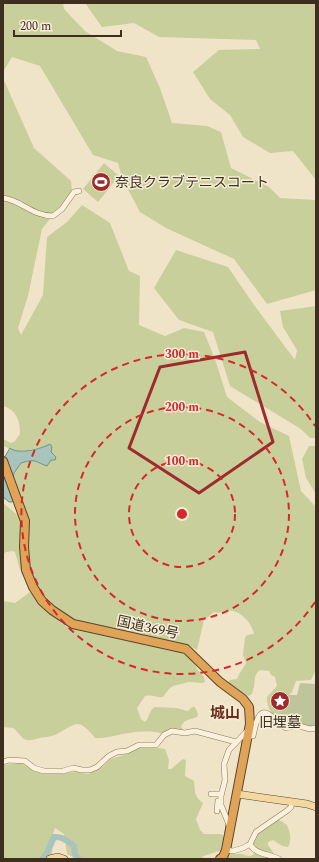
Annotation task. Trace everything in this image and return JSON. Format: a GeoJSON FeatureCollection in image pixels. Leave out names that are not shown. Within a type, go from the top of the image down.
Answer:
{"type":"FeatureCollection","features":[{"type":"Feature","properties":{"kind":"highway","name":"国道369号"},"geometry":{"type":"LineString","coordinates":[[3,461],[24,522],[26,570],[33,587],[42,601],[52,610],[73,624],[186,649],[220,682],[243,699],[249,707],[249,736],[231,830],[226,850],[223,857],[220,859]]}},
{"type":"Feature","properties":{"kind":"main road"},"geometry":{"type":"LineString","coordinates":[[237,794],[308,804],[316,807]]}},
{"type":"Feature","properties":{"kind":"main road"},"geometry":{"type":"LineString","coordinates":[[50,859],[58,857],[64,859]]}},
{"type":"Feature","properties":{"kind":"street"},"geometry":{"type":"LineString","coordinates":[[3,198],[10,199],[44,216],[53,216],[62,209],[74,192],[79,191]]}},
{"type":"Feature","properties":{"kind":"street"},"geometry":{"type":"LineString","coordinates":[[249,736],[253,736],[257,718],[261,713],[265,712],[270,714],[286,728],[296,725],[310,729],[316,728]]}},
{"type":"Feature","properties":{"kind":"street"},"geometry":{"type":"LineString","coordinates":[[290,727],[297,719]]}},
{"type":"Feature","properties":{"kind":"street"},"geometry":{"type":"LineString","coordinates":[[231,830],[221,805],[221,795],[225,780],[224,764],[229,750],[247,732],[250,724]]}},
{"type":"Feature","properties":{"kind":"street"},"geometry":{"type":"LineString","coordinates":[[3,762],[9,760],[25,761],[34,768],[44,771],[73,768],[90,770],[97,767],[109,756],[117,752],[127,751],[139,745],[156,745],[164,735],[172,730],[184,733],[195,731],[236,742]]}},
{"type":"Feature","properties":{"kind":"street"},"geometry":{"type":"LineString","coordinates":[[211,794],[221,795]]}},
{"type":"Feature","properties":{"kind":"street"},"geometry":{"type":"LineString","coordinates":[[217,811],[218,799],[221,795]]}},
{"type":"Feature","properties":{"kind":"street"},"geometry":{"type":"LineString","coordinates":[[226,850],[233,851],[250,844],[256,832],[288,810],[291,807],[292,802]]}},
{"type":"Feature","properties":{"kind":"street"},"geometry":{"type":"LineString","coordinates":[[250,844],[258,852],[271,855],[279,859]]}},
{"type":"Feature","properties":{"kind":"highlighted area"},"geometry":{"type":"Polygon","coordinates":[[[245,352],[273,442],[199,493],[129,448],[160,367],[245,352]]]}},
{"type":"Feature","properties":{"kind":"green space"},"geometry":{"type":"Polygon","coordinates":[[[3,3],[63,3],[64,9],[85,31],[117,51],[146,57],[160,88],[172,123],[207,126],[221,132],[231,168],[269,187],[280,198],[316,200],[316,290],[267,304],[234,259],[166,228],[140,212],[122,178],[118,163],[93,155],[40,66],[12,57],[3,72],[3,3]]]}},
{"type":"Feature","properties":{"kind":"green space"},"geometry":{"type":"Polygon","coordinates":[[[85,3],[316,3],[316,180],[293,151],[270,153],[243,137],[230,115],[210,99],[193,72],[219,50],[260,49],[256,40],[159,37],[134,23],[102,27],[85,3]]]}},
{"type":"Feature","properties":{"kind":"green space"},"geometry":{"type":"Polygon","coordinates":[[[3,78],[34,148],[71,181],[72,191],[42,229],[28,296],[18,328],[21,335],[43,295],[47,237],[67,222],[82,205],[110,223],[129,271],[140,276],[139,325],[165,336],[184,328],[204,332],[215,359],[227,397],[260,422],[289,436],[301,491],[316,507],[316,665],[315,672],[311,680],[296,681],[292,692],[286,698],[285,715],[280,722],[269,708],[267,701],[267,697],[277,686],[275,677],[271,675],[269,671],[260,670],[257,673],[252,694],[249,696],[234,690],[228,683],[230,680],[237,679],[246,663],[243,655],[245,638],[247,635],[254,634],[249,623],[241,614],[230,610],[219,613],[214,612],[204,620],[197,650],[190,646],[73,621],[42,598],[31,579],[26,544],[13,482],[16,471],[21,464],[29,460],[41,461],[44,447],[25,451],[14,451],[3,446],[3,439],[11,443],[15,441],[20,434],[18,420],[15,413],[3,406],[3,78]]]}},
{"type":"Feature","properties":{"kind":"green space","name":"奈良クラブテニスコート"},"geometry":{"type":"Polygon","coordinates":[[[104,163],[119,176],[98,202],[83,189],[104,163]]]}},
{"type":"Feature","properties":{"kind":"green space"},"geometry":{"type":"Polygon","coordinates":[[[176,250],[228,267],[295,360],[297,350],[283,327],[280,311],[316,306],[316,438],[310,438],[301,429],[230,386],[213,332],[179,320],[154,288],[176,250]]]}},
{"type":"Feature","properties":{"kind":"green space"},"geometry":{"type":"Polygon","coordinates":[[[309,446],[316,446],[316,494],[306,478],[302,459],[309,446]]]}},
{"type":"Feature","properties":{"kind":"green space"},"geometry":{"type":"Polygon","coordinates":[[[3,503],[20,517],[22,526],[20,553],[22,570],[20,570],[15,552],[6,552],[3,555],[3,503]]]}},
{"type":"Feature","properties":{"kind":"green space"},"geometry":{"type":"Polygon","coordinates":[[[30,592],[47,612],[67,627],[172,649],[191,656],[197,669],[204,677],[205,682],[189,682],[173,686],[163,697],[149,695],[145,696],[137,708],[141,719],[145,722],[155,707],[177,708],[188,711],[192,707],[195,707],[198,714],[197,717],[185,721],[181,726],[183,730],[172,730],[162,734],[152,731],[138,732],[100,738],[95,738],[85,727],[77,724],[53,736],[30,740],[23,738],[13,728],[3,727],[3,601],[15,603],[30,592]]]}},
{"type":"Feature","properties":{"kind":"green space"},"geometry":{"type":"Polygon","coordinates":[[[300,683],[316,684],[316,726],[313,727],[298,724],[295,717],[283,717],[275,705],[278,695],[297,695],[300,683]]]}},
{"type":"Feature","properties":{"kind":"green space"},"geometry":{"type":"Polygon","coordinates":[[[143,746],[165,749],[169,760],[168,769],[171,769],[183,759],[186,760],[185,776],[194,781],[196,796],[203,803],[196,819],[200,830],[204,834],[223,835],[222,850],[204,856],[201,859],[77,859],[67,854],[64,834],[55,828],[53,834],[52,856],[46,859],[3,859],[3,765],[22,763],[31,769],[45,774],[75,772],[88,774],[101,768],[111,759],[127,754],[133,749],[143,746]]]}},
{"type":"Feature","properties":{"kind":"green space"},"geometry":{"type":"Polygon","coordinates":[[[278,819],[287,825],[290,833],[290,839],[288,847],[282,846],[273,840],[268,842],[268,845],[278,859],[226,859],[231,854],[252,855],[255,852],[254,841],[256,836],[264,828],[278,819]]]}},
{"type":"Feature","properties":{"kind":"water"},"geometry":{"type":"Polygon","coordinates":[[[50,444],[52,447],[51,452],[56,457],[55,460],[51,460],[47,466],[36,461],[21,463],[14,473],[13,482],[4,458],[10,448],[18,451],[24,451],[41,448],[50,444]]]}},
{"type":"Feature","properties":{"kind":"water"},"geometry":{"type":"Polygon","coordinates":[[[4,470],[13,499],[12,502],[9,502],[3,497],[4,470]]]}},
{"type":"Feature","properties":{"kind":"waterway"},"geometry":{"type":"LineString","coordinates":[[42,859],[47,853],[54,837],[60,837],[74,846],[75,855],[79,859]]}},
{"type":"Feature","properties":{"kind":"place","name":"奈良クラブテニスコート"},"geometry":{"type":"Point","coordinates":[101,182]}},
{"type":"Feature","properties":{"kind":"place","name":"旧埋墓"},"geometry":{"type":"Point","coordinates":[280,701]}},
{"type":"Feature","properties":{"kind":"district","name":"城山"},"geometry":{"type":"Point","coordinates":[225,713]}}]}
